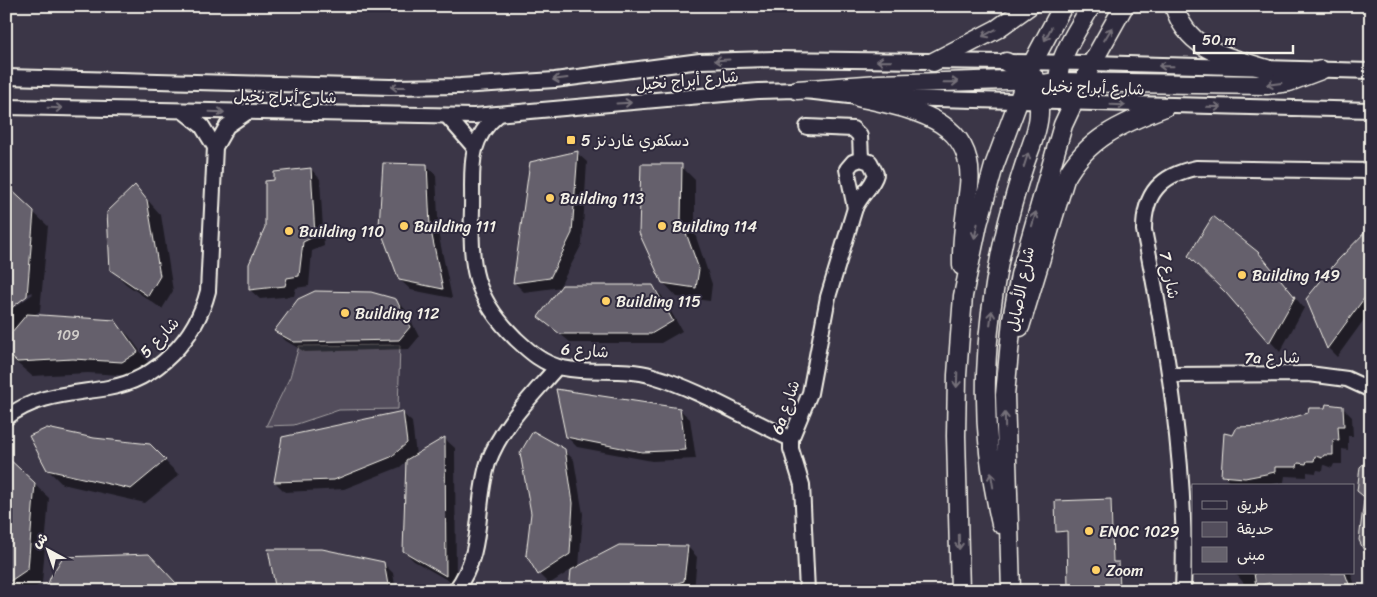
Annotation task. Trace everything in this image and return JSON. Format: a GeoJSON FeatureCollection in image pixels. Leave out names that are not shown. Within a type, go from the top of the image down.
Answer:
{"type":"FeatureCollection","features":[{"type":"Feature","properties":{"kind":"main road"},"geometry":{"type":"LineString","coordinates":[[933,62],[997,29],[1029,6]]}},
{"type":"Feature","properties":{"kind":"main road"},"geometry":{"type":"LineString","coordinates":[[963,296],[978,224],[992,174],[1018,102],[1032,81],[1063,6]]}},
{"type":"Feature","properties":{"kind":"main road"},"geometry":{"type":"LineString","coordinates":[[1058,74],[1091,6]]}},
{"type":"Feature","properties":{"kind":"main road","name":"شارع الأصايل"},"geometry":{"type":"LineString","coordinates":[[1011,591],[1005,420],[1012,319],[1020,276],[1048,170],[1072,104],[1092,63],[1124,6]]}},
{"type":"Feature","properties":{"kind":"main road"},"geometry":{"type":"LineString","coordinates":[[1174,6],[1178,19],[1188,35],[1204,47],[1267,68]]}},
{"type":"Feature","properties":{"kind":"main road"},"geometry":{"type":"LineString","coordinates":[[1006,62],[1032,81],[1037,125],[1021,175],[1000,257],[990,318],[986,373],[984,417],[988,455],[994,492],[1010,561]]}},
{"type":"Feature","properties":{"kind":"main road"},"geometry":{"type":"LineString","coordinates":[[797,90],[879,84],[1032,81],[1058,74],[1075,72],[1092,63]]}},
{"type":"Feature","properties":{"kind":"main road"},"geometry":{"type":"LineString","coordinates":[[1058,74],[1082,82],[1266,85],[1289,82],[1321,70]]}},
{"type":"Feature","properties":{"kind":"main road"},"geometry":{"type":"LineString","coordinates":[[1058,74],[1072,104]]}},
{"type":"Feature","properties":{"kind":"main road"},"geometry":{"type":"LineString","coordinates":[[858,97],[930,116],[944,125],[956,137],[964,151],[968,167],[969,184],[962,242],[963,296],[957,375],[956,436],[960,591]]}},
{"type":"Feature","properties":{"kind":"main road"},"geometry":{"type":"LineString","coordinates":[[1007,370],[1065,179],[1073,164],[1086,149],[1115,127],[1165,107]]}},
{"type":"Feature","properties":{"kind":"street","name":"شارع أبراج نخيل"},"geometry":{"type":"LineString","coordinates":[[6,77],[390,87],[460,86],[525,83],[663,65],[737,59],[1006,62]]}},
{"type":"Feature","properties":{"kind":"street","name":"شارع أبراج نخيل"},"geometry":{"type":"LineString","coordinates":[[1092,63],[1371,71]]}},
{"type":"Feature","properties":{"kind":"street","name":"شارع أبراج نخيل"},"geometry":{"type":"LineString","coordinates":[[1032,81],[1058,74]]}},
{"type":"Feature","properties":{"kind":"street","name":"شارع أبراج نخيل"},"geometry":{"type":"LineString","coordinates":[[1032,81],[1072,104],[1371,110]]}},
{"type":"Feature","properties":{"kind":"street","name":"شارع أبراج نخيل"},"geometry":{"type":"LineString","coordinates":[[6,107],[447,116],[498,114],[723,94],[797,90],[858,97],[1018,102]]}},
{"type":"Feature","properties":{"kind":"street"},"geometry":{"type":"LineString","coordinates":[[182,111],[202,126],[215,147]]}},
{"type":"Feature","properties":{"kind":"street","name":"شارع 5"},"geometry":{"type":"LineString","coordinates":[[6,418],[39,400],[110,388],[132,381],[157,368],[186,338],[200,314],[208,291],[215,147],[227,126],[247,113]]}},
{"type":"Feature","properties":{"kind":"street","name":"شارع 6"},"geometry":{"type":"LineString","coordinates":[[498,114],[484,129],[474,147],[471,252],[478,288],[492,313],[504,328],[532,354],[556,367],[629,371],[654,376],[791,439]]}},
{"type":"Feature","properties":{"kind":"street"},"geometry":{"type":"LineString","coordinates":[[447,116],[474,147]]}},
{"type":"Feature","properties":{"kind":"street"},"geometry":{"type":"LineString","coordinates":[[807,127],[853,129],[860,136],[861,159]]}},
{"type":"Feature","properties":{"kind":"street"},"geometry":{"type":"LineString","coordinates":[[861,159],[870,162],[876,174],[873,182],[861,196],[855,208],[847,169],[852,162],[861,159]]}},
{"type":"Feature","properties":{"kind":"street","name":"شارع 7"},"geometry":{"type":"LineString","coordinates":[[1183,591],[1182,513],[1170,375],[1144,230],[1146,207],[1158,186],[1181,171],[1196,168],[1371,171]]}},
{"type":"Feature","properties":{"kind":"street","name":"6a شارع"},"geometry":{"type":"LineString","coordinates":[[807,591],[802,485],[792,454],[791,439],[810,393],[828,297],[855,208]]}},
{"type":"Feature","properties":{"kind":"street"},"geometry":{"type":"LineString","coordinates":[[455,591],[473,557],[479,529],[485,476],[493,452],[511,422],[556,367]]}},
{"type":"Feature","properties":{"kind":"street","name":"7a شارع"},"geometry":{"type":"LineString","coordinates":[[1170,375],[1309,374],[1347,379],[1371,390]]}},
{"type":"Feature","properties":{"kind":"green space"},"geometry":{"type":"Polygon","coordinates":[[[400,345],[398,409],[339,410],[294,425],[266,426],[290,377],[299,346],[400,345]]]}},
{"type":"Feature","properties":{"kind":"building","name":"Building 113"},"geometry":{"type":"Polygon","coordinates":[[[578,151],[572,233],[550,278],[513,283],[530,162],[578,151]]]}},
{"type":"Feature","properties":{"kind":"building","name":"Building 111"},"geometry":{"type":"Polygon","coordinates":[[[383,163],[427,164],[430,226],[443,289],[399,280],[379,226],[383,163]]]}},
{"type":"Feature","properties":{"kind":"building","name":"Building 114"},"geometry":{"type":"Polygon","coordinates":[[[641,164],[682,164],[681,219],[699,269],[696,288],[662,283],[639,233],[641,164]]]}},
{"type":"Feature","properties":{"kind":"building","name":"Building 110"},"geometry":{"type":"Polygon","coordinates":[[[311,168],[315,236],[303,242],[299,276],[287,278],[285,286],[249,290],[249,264],[265,227],[265,181],[274,180],[274,172],[311,168]]]}},
{"type":"Feature","properties":{"kind":"building"},"geometry":{"type":"Polygon","coordinates":[[[6,185],[34,211],[27,296],[6,312],[6,185]]]}},
{"type":"Feature","properties":{"kind":"building"},"geometry":{"type":"Polygon","coordinates":[[[135,185],[147,200],[160,276],[148,296],[110,270],[107,212],[135,185]]]}},
{"type":"Feature","properties":{"kind":"building","name":"Building 149"},"geometry":{"type":"Polygon","coordinates":[[[1213,216],[1258,252],[1295,297],[1269,343],[1226,293],[1188,256],[1213,216]]]}},
{"type":"Feature","properties":{"kind":"building"},"geometry":{"type":"Polygon","coordinates":[[[1371,226],[1371,289],[1327,349],[1306,299],[1338,260],[1371,226]]]}},
{"type":"Feature","properties":{"kind":"building","name":"Building 115"},"geometry":{"type":"Polygon","coordinates":[[[562,285],[653,285],[673,321],[651,334],[560,334],[538,317],[562,285]]]}},
{"type":"Feature","properties":{"kind":"building","name":"Building 112"},"geometry":{"type":"Polygon","coordinates":[[[315,291],[371,292],[396,299],[410,327],[399,340],[294,342],[274,331],[298,299],[315,291]]]}},
{"type":"Feature","properties":{"kind":"building"},"geometry":{"type":"Polygon","coordinates":[[[27,314],[115,320],[138,352],[122,362],[73,359],[17,362],[6,352],[6,339],[27,314]]]}},
{"type":"Feature","properties":{"kind":"building"},"geometry":{"type":"Polygon","coordinates":[[[556,389],[680,408],[686,450],[642,452],[566,437],[556,389]]]}},
{"type":"Feature","properties":{"kind":"building"},"geometry":{"type":"Polygon","coordinates":[[[1326,404],[1343,406],[1344,426],[1338,426],[1339,441],[1333,440],[1333,455],[1324,455],[1322,458],[1315,456],[1314,461],[1307,461],[1306,464],[1298,463],[1297,467],[1275,467],[1275,472],[1245,478],[1221,476],[1224,433],[1233,435],[1237,427],[1264,426],[1308,413],[1309,408],[1325,408],[1326,404]]]}},
{"type":"Feature","properties":{"kind":"building"},"geometry":{"type":"Polygon","coordinates":[[[403,411],[407,443],[391,457],[334,480],[274,482],[282,437],[403,411]]]}},
{"type":"Feature","properties":{"kind":"building"},"geometry":{"type":"Polygon","coordinates":[[[47,428],[94,438],[150,444],[166,460],[131,489],[47,470],[29,436],[47,428]]]}},
{"type":"Feature","properties":{"kind":"building"},"geometry":{"type":"Polygon","coordinates":[[[533,431],[565,449],[573,503],[570,554],[538,575],[526,555],[531,513],[520,453],[533,431]]]}},
{"type":"Feature","properties":{"kind":"building"},"geometry":{"type":"Polygon","coordinates":[[[445,437],[446,576],[403,551],[406,460],[445,437]]]}},
{"type":"Feature","properties":{"kind":"building"},"geometry":{"type":"Polygon","coordinates":[[[6,456],[35,483],[28,569],[6,584],[6,456]]]}},
{"type":"Feature","properties":{"kind":"building"},"geometry":{"type":"Polygon","coordinates":[[[1371,457],[1371,566],[1359,540],[1364,500],[1368,500],[1357,491],[1360,467],[1371,457]]]}},
{"type":"Feature","properties":{"kind":"building","name":"ENOC 1029"},"geometry":{"type":"Polygon","coordinates":[[[1111,499],[1113,562],[1119,562],[1120,588],[1068,590],[1067,531],[1056,532],[1055,501],[1111,499]]]}},
{"type":"Feature","properties":{"kind":"building"},"geometry":{"type":"Polygon","coordinates":[[[619,545],[688,546],[684,581],[652,591],[569,591],[571,570],[619,545]]]}},
{"type":"Feature","properties":{"kind":"building"},"geometry":{"type":"Polygon","coordinates":[[[268,549],[322,549],[384,562],[389,591],[276,591],[268,549]]]}},
{"type":"Feature","properties":{"kind":"building"},"geometry":{"type":"Polygon","coordinates":[[[149,554],[176,583],[166,591],[45,591],[51,576],[63,557],[149,554]]]}},
{"type":"Feature","properties":{"kind":"building"},"geometry":{"type":"Polygon","coordinates":[[[1254,574],[1345,574],[1350,587],[1336,591],[1325,589],[1299,591],[1299,584],[1273,590],[1269,583],[1256,587],[1254,574]]]}},
{"type":"Feature","properties":{"kind":"place","name":"دسكفري غاردنز 5"},"geometry":{"type":"Point","coordinates":[571,140]}},
{"type":"Feature","properties":{"kind":"place","name":"Building 113"},"geometry":{"type":"Point","coordinates":[550,198]}},
{"type":"Feature","properties":{"kind":"place","name":"Building 111"},"geometry":{"type":"Point","coordinates":[404,226]}},
{"type":"Feature","properties":{"kind":"place","name":"Building 114"},"geometry":{"type":"Point","coordinates":[662,226]}},
{"type":"Feature","properties":{"kind":"place","name":"Building 110"},"geometry":{"type":"Point","coordinates":[289,231]}},
{"type":"Feature","properties":{"kind":"place","name":"Building 149"},"geometry":{"type":"Point","coordinates":[1242,275]}},
{"type":"Feature","properties":{"kind":"place","name":"Building 115"},"geometry":{"type":"Point","coordinates":[606,301]}},
{"type":"Feature","properties":{"kind":"place","name":"Building 112"},"geometry":{"type":"Point","coordinates":[345,313]}},
{"type":"Feature","properties":{"kind":"place","name":"ENOC 1029"},"geometry":{"type":"Point","coordinates":[1089,531]}},
{"type":"Feature","properties":{"kind":"place","name":"Zoom"},"geometry":{"type":"Point","coordinates":[1096,570]}}]}
